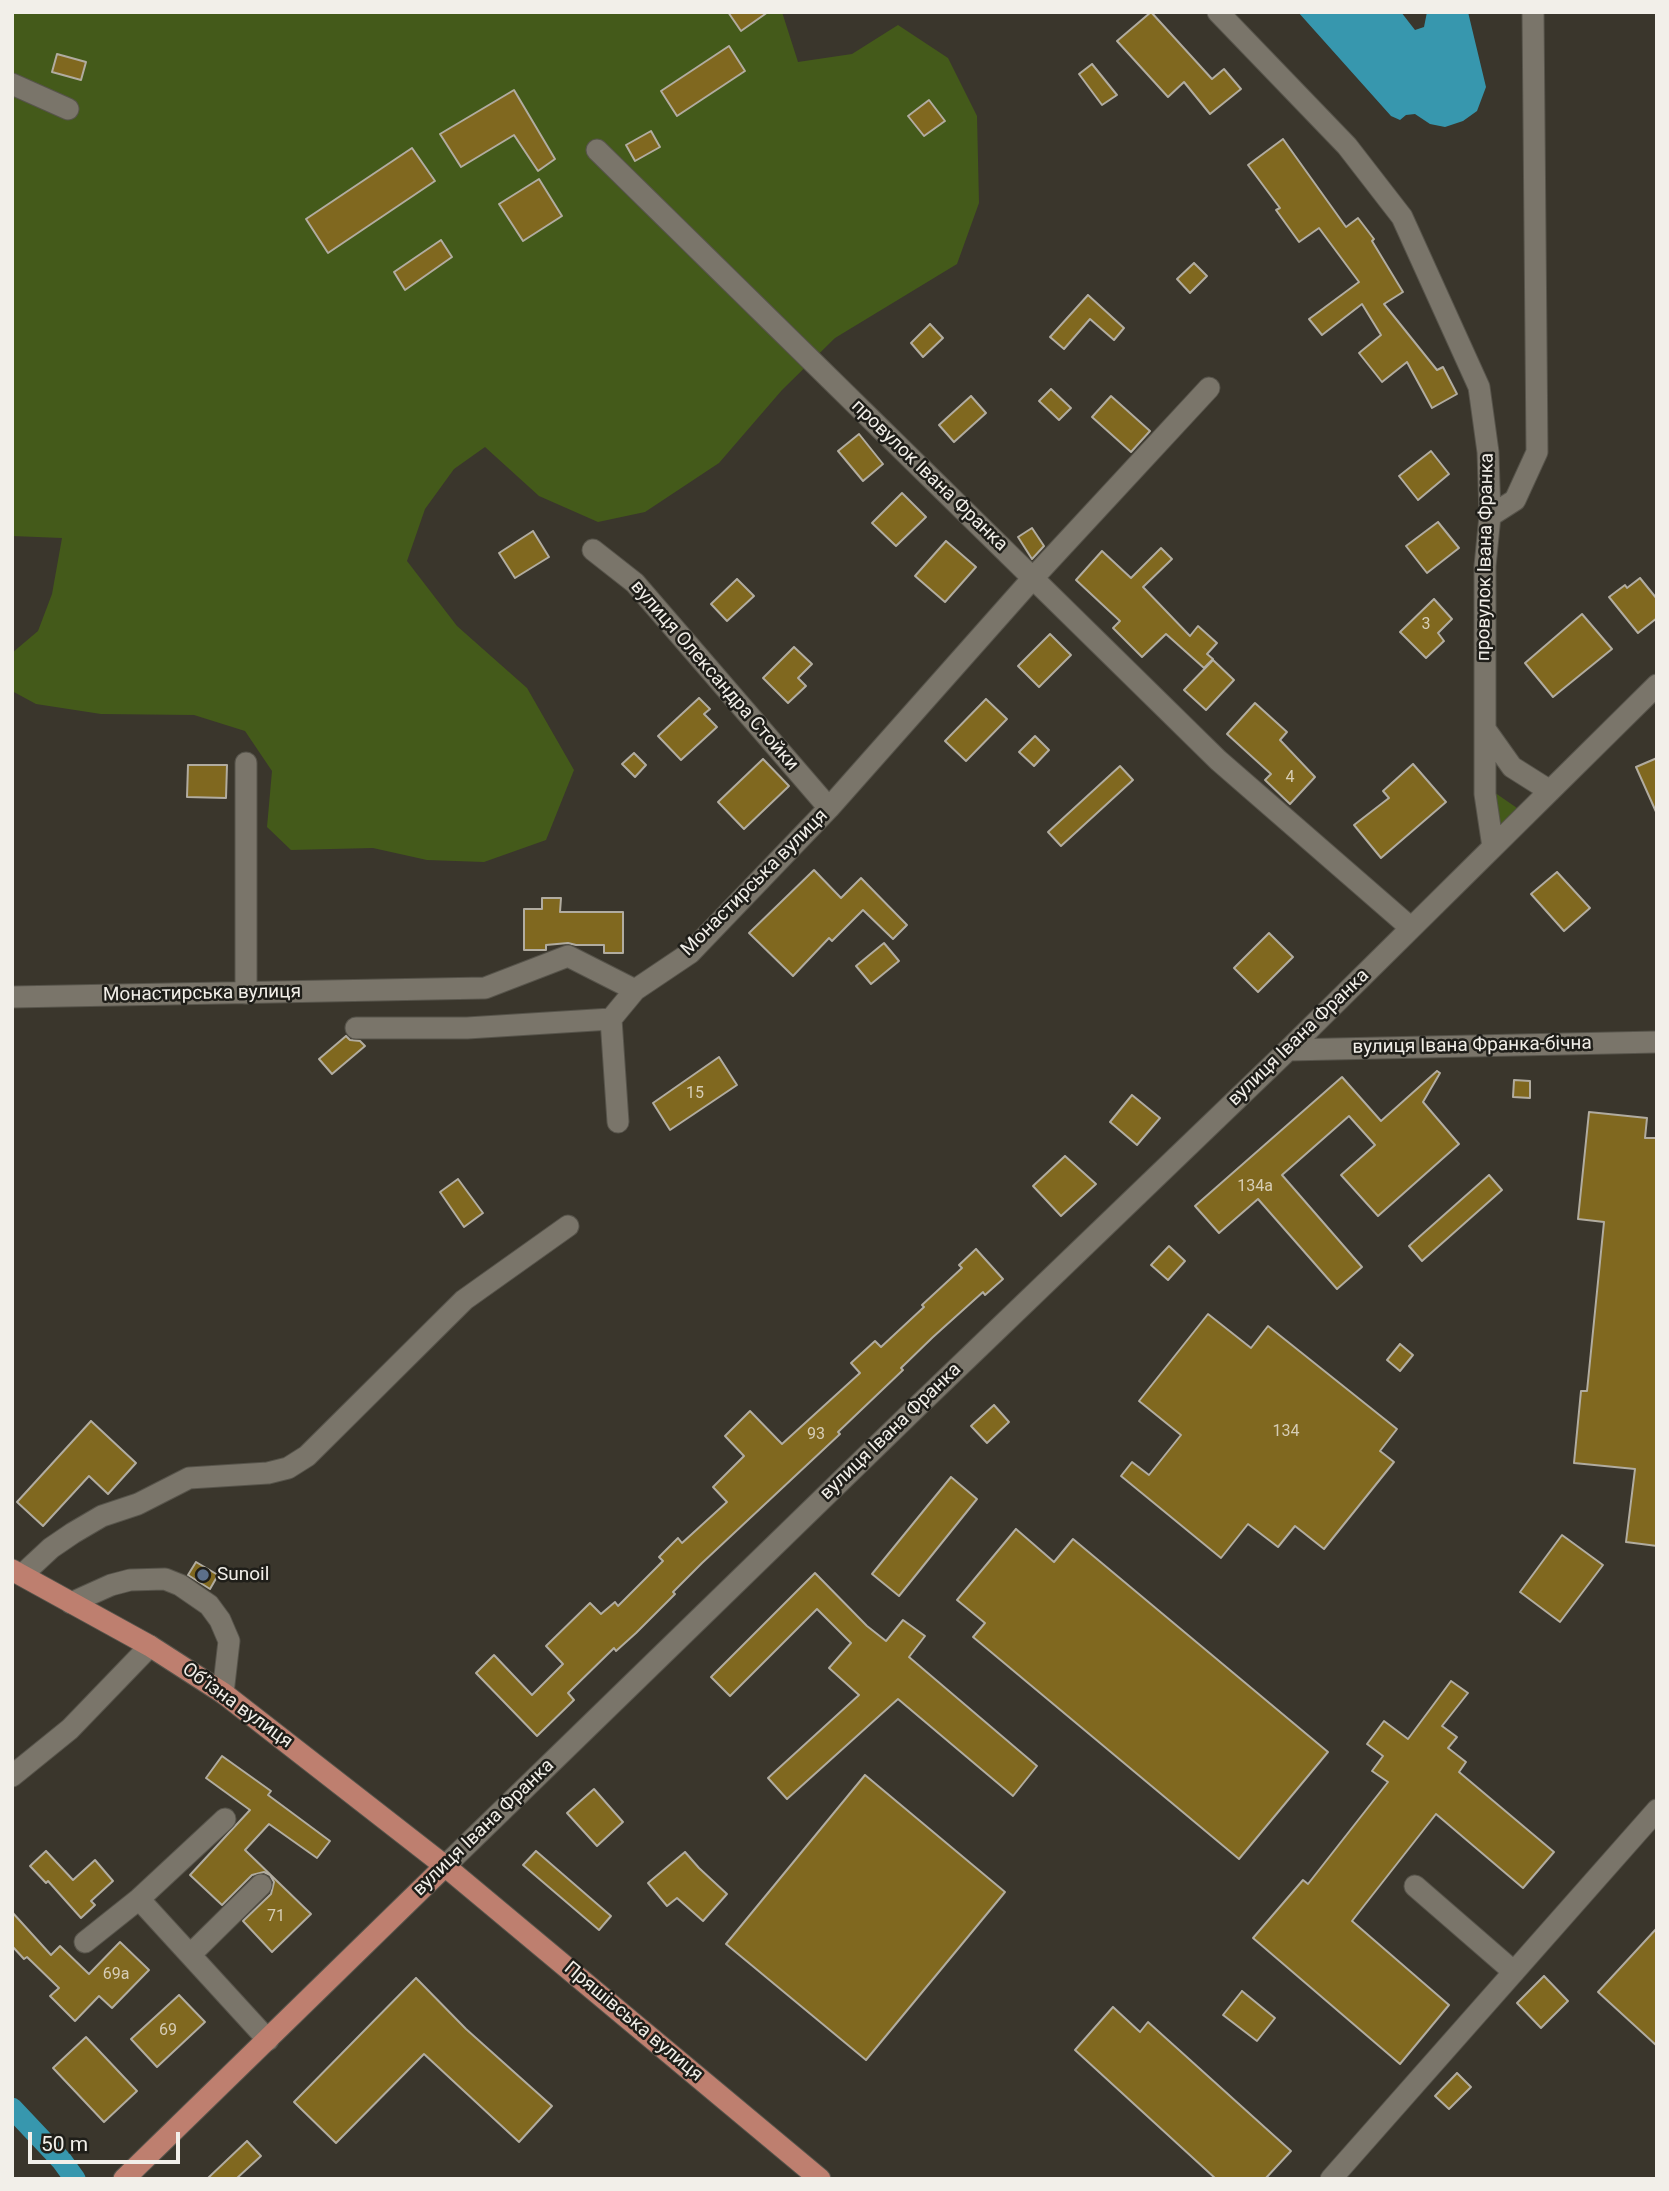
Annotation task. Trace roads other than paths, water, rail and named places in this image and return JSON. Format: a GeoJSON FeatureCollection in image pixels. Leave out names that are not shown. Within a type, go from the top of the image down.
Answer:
{"type":"FeatureCollection","features":[{"type":"Feature","properties":{"kind":"main road","name":"Обʼїзна вулиця"},"geometry":{"type":"LineString","coordinates":[[17,1572],[150,1646],[223,1693],[445,1866]]}},
{"type":"Feature","properties":{"kind":"main road","name":"вулиця Івана Франка"},"geometry":{"type":"LineString","coordinates":[[124,2179],[445,1866]]}},
{"type":"Feature","properties":{"kind":"main road","name":"Пряшівська вулиця"},"geometry":{"type":"LineString","coordinates":[[445,1866],[820,2179]]}},
{"type":"Feature","properties":{"kind":"street","name":"провулок Івана Франка"},"geometry":{"type":"LineString","coordinates":[[1218,12],[1347,146],[1402,218],[1479,387],[1488,452],[1490,516],[1485,566],[1485,794],[1493,847]]}},
{"type":"Feature","properties":{"kind":"street"},"geometry":{"type":"LineString","coordinates":[[1490,516],[1515,500],[1537,452],[1532,136],[1533,12]]}},
{"type":"Feature","properties":{"kind":"street"},"geometry":{"type":"LineString","coordinates":[[12,84],[68,109]]}},
{"type":"Feature","properties":{"kind":"street","name":"провулок Івана Франка"},"geometry":{"type":"LineString","coordinates":[[597,150],[1218,760],[1411,928]]}},
{"type":"Feature","properties":{"kind":"street","name":"Монастирська вулиця"},"geometry":{"type":"LineString","coordinates":[[12,997],[485,988],[568,956],[635,990],[690,953],[829,808],[1033,578],[1209,388]]}},
{"type":"Feature","properties":{"kind":"street","name":"вулиця Олександра Стойки"},"geometry":{"type":"LineString","coordinates":[[593,550],[635,583],[829,808]]}},
{"type":"Feature","properties":{"kind":"street","name":"вулиця Івана Франка"},"geometry":{"type":"LineString","coordinates":[[445,1866],[1287,1050],[1657,685]]}},
{"type":"Feature","properties":{"kind":"street"},"geometry":{"type":"LineString","coordinates":[[1485,729],[1511,767],[1550,791]]}},
{"type":"Feature","properties":{"kind":"street"},"geometry":{"type":"LineString","coordinates":[[246,763],[246,993]]}},
{"type":"Feature","properties":{"kind":"street"},"geometry":{"type":"LineString","coordinates":[[618,1122],[611,1019],[635,990]]}},
{"type":"Feature","properties":{"kind":"street"},"geometry":{"type":"LineString","coordinates":[[356,1028],[467,1028],[611,1019]]}},
{"type":"Feature","properties":{"kind":"street","name":"вулиця Івана Франка-бічна"},"geometry":{"type":"LineString","coordinates":[[1287,1050],[1657,1042]]}},
{"type":"Feature","properties":{"kind":"street"},"geometry":{"type":"LineString","coordinates":[[17,1572],[73,1533],[102,1517],[138,1504],[189,1478],[268,1474],[288,1468],[307,1456],[464,1300],[568,1226]]}},
{"type":"Feature","properties":{"kind":"street"},"geometry":{"type":"LineString","coordinates":[[71,1603],[111,1585],[130,1580],[165,1579],[180,1585],[209,1605],[220,1620],[229,1641],[223,1693]]}},
{"type":"Feature","properties":{"kind":"street"},"geometry":{"type":"LineString","coordinates":[[12,1776],[70,1729],[150,1646]]}},
{"type":"Feature","properties":{"kind":"street"},"geometry":{"type":"LineString","coordinates":[[1331,2179],[1657,1810]]}},
{"type":"Feature","properties":{"kind":"street"},"geometry":{"type":"LineString","coordinates":[[85,1941],[139,1899],[225,1819]]}},
{"type":"Feature","properties":{"kind":"street"},"geometry":{"type":"LineString","coordinates":[[191,1954],[261,1885]]}},
{"type":"Feature","properties":{"kind":"street"},"geometry":{"type":"LineString","coordinates":[[1415,1886],[1514,1972]]}},
{"type":"Feature","properties":{"kind":"street"},"geometry":{"type":"LineString","coordinates":[[139,1899],[268,2040]]}},
{"type":"Feature","properties":{"kind":"water"},"geometry":{"type":"Polygon","coordinates":[[[1298,12],[1401,12],[1415,30],[1424,27],[1427,12],[1468,12],[1486,87],[1477,111],[1463,121],[1445,127],[1430,124],[1415,114],[1406,115],[1400,120],[1391,116],[1298,12]]]}},
{"type":"Feature","properties":{"kind":"waterway"},"geometry":{"type":"LineString","coordinates":[[12,2108],[62,2161],[75,2179]]}},
{"type":"Feature","properties":{"kind":"place","name":"Sunoil"},"geometry":{"type":"Point","coordinates":[203,1575]}}]}
